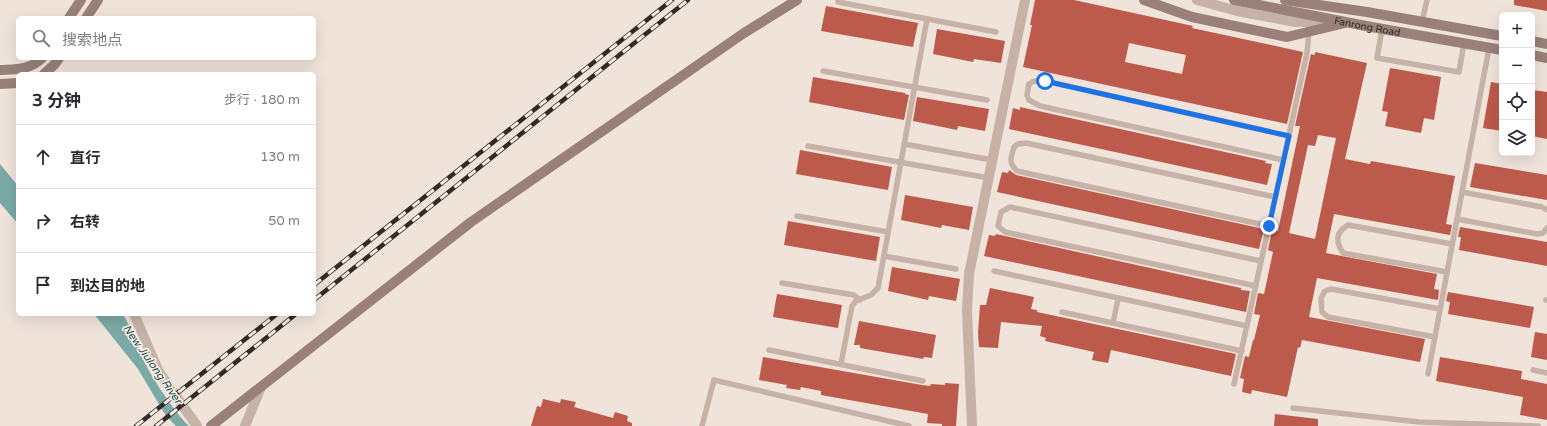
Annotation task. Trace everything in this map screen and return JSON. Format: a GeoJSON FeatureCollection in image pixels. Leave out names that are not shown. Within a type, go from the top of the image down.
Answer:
{"type":"FeatureCollection","features":[{"type":"Feature","properties":{"kind":"street"},"geometry":{"type":"LineString","coordinates":[[70,16],[81,0]]}},
{"type":"Feature","properties":{"kind":"street"},"geometry":{"type":"LineString","coordinates":[[87,16],[98,0]]}},
{"type":"Feature","properties":{"kind":"street"},"geometry":{"type":"LineString","coordinates":[[211,426],[471,222],[744,33],[798,0]]}},
{"type":"Feature","properties":{"kind":"street"},"geometry":{"type":"LineString","coordinates":[[972,426],[967,293],[969,274],[1025,0]]}},
{"type":"Feature","properties":{"kind":"street"},"geometry":{"type":"LineString","coordinates":[[1144,0],[1192,17],[1287,37],[1348,23]]}},
{"type":"Feature","properties":{"kind":"street"},"geometry":{"type":"LineString","coordinates":[[1197,0],[1237,11],[1295,22],[1348,23]]}},
{"type":"Feature","properties":{"kind":"street","name":"Fanrong Road"},"geometry":{"type":"LineString","coordinates":[[1234,0],[1348,23],[1499,50]]}},
{"type":"Feature","properties":{"kind":"street","name":"Fanrong Road"},"geometry":{"type":"LineString","coordinates":[[1285,0],[1306,2],[1499,35]]}},
{"type":"Feature","properties":{"kind":"street"},"geometry":{"type":"LineString","coordinates":[[1535,42],[1547,44]]}},
{"type":"Feature","properties":{"kind":"street"},"geometry":{"type":"LineString","coordinates":[[1535,56],[1547,58]]}},
{"type":"Feature","properties":{"kind":"street"},"geometry":{"type":"LineString","coordinates":[[0,70],[22,69],[39,60]]}},
{"type":"Feature","properties":{"kind":"street"},"geometry":{"type":"LineString","coordinates":[[48,72],[57,60]]}},
{"type":"Feature","properties":{"kind":"street"},"geometry":{"type":"LineString","coordinates":[[0,84],[16,83]]}},
{"type":"Feature","properties":{"kind":"street"},"geometry":{"type":"LineString","coordinates":[[135,316],[159,372],[197,426]]}},
{"type":"Feature","properties":{"kind":"street"},"geometry":{"type":"LineString","coordinates":[[245,426],[261,386]]}},
{"type":"Feature","properties":{"kind":"lane"},"geometry":{"type":"LineString","coordinates":[[1422,22],[1427,0]]}},
{"type":"Feature","properties":{"kind":"lane"},"geometry":{"type":"LineString","coordinates":[[838,2],[996,32]]}},
{"type":"Feature","properties":{"kind":"lane"},"geometry":{"type":"LineString","coordinates":[[841,364],[852,306],[856,301],[871,295],[878,288],[926,19]]}},
{"type":"Feature","properties":{"kind":"lane"},"geometry":{"type":"LineString","coordinates":[[1382,29],[1377,58],[1459,72],[1464,43]]}},
{"type":"Feature","properties":{"kind":"lane"},"geometry":{"type":"LineString","coordinates":[[1234,384],[1308,48],[1309,32]]}},
{"type":"Feature","properties":{"kind":"lane"},"geometry":{"type":"LineString","coordinates":[[1428,374],[1489,48]]}},
{"type":"Feature","properties":{"kind":"lane"},"geometry":{"type":"LineString","coordinates":[[823,71],[987,100]]}},
{"type":"Feature","properties":{"kind":"lane"},"geometry":{"type":"LineString","coordinates":[[1283,160],[1040,106],[1029,100],[1026,95],[1029,84],[1034,81],[1045,81],[1289,136]]}},
{"type":"Feature","properties":{"kind":"lane"},"geometry":{"type":"LineString","coordinates":[[1269,226],[1017,171],[1011,166],[1012,154],[1014,147],[1018,144],[1026,143],[1275,197]]}},
{"type":"Feature","properties":{"kind":"lane"},"geometry":{"type":"LineString","coordinates":[[904,144],[992,160]]}},
{"type":"Feature","properties":{"kind":"lane"},"geometry":{"type":"LineString","coordinates":[[808,146],[989,178]]}},
{"type":"Feature","properties":{"kind":"lane"},"geometry":{"type":"LineString","coordinates":[[1462,192],[1542,207],[1547,210]]}},
{"type":"Feature","properties":{"kind":"lane"},"geometry":{"type":"LineString","coordinates":[[1256,286],[1005,232],[998,226],[1001,212],[1010,207],[1261,261]]}},
{"type":"Feature","properties":{"kind":"lane"},"geometry":{"type":"LineString","coordinates":[[797,216],[888,232]]}},
{"type":"Feature","properties":{"kind":"lane"},"geometry":{"type":"LineString","coordinates":[[1457,219],[1537,234],[1543,233],[1547,228]]}},
{"type":"Feature","properties":{"kind":"lane"},"geometry":{"type":"LineString","coordinates":[[1447,272],[1343,253],[1338,246],[1337,236],[1341,229],[1348,224],[1452,244]]}},
{"type":"Feature","properties":{"kind":"lane"},"geometry":{"type":"LineString","coordinates":[[884,256],[956,268]]}},
{"type":"Feature","properties":{"kind":"lane"},"geometry":{"type":"LineString","coordinates":[[994,271],[1247,326]]}},
{"type":"Feature","properties":{"kind":"lane"},"geometry":{"type":"LineString","coordinates":[[782,283],[854,295],[860,300]]}},
{"type":"Feature","properties":{"kind":"lane"},"geometry":{"type":"LineString","coordinates":[[1435,337],[1328,317],[1322,312],[1322,298],[1325,291],[1331,288],[1440,308]]}},
{"type":"Feature","properties":{"kind":"lane"},"geometry":{"type":"LineString","coordinates":[[1113,323],[1118,298]]}},
{"type":"Feature","properties":{"kind":"lane"},"geometry":{"type":"LineString","coordinates":[[1062,312],[1242,351]]}},
{"type":"Feature","properties":{"kind":"lane"},"geometry":{"type":"LineString","coordinates":[[769,350],[923,381]]}},
{"type":"Feature","properties":{"kind":"lane"},"geometry":{"type":"LineString","coordinates":[[1533,370],[1547,372]]}},
{"type":"Feature","properties":{"kind":"lane"},"geometry":{"type":"LineString","coordinates":[[702,426],[714,380],[909,426]]}},
{"type":"Feature","properties":{"kind":"lane"},"geometry":{"type":"LineString","coordinates":[[1293,408],[1419,424],[1538,426]]}},
{"type":"Feature","properties":{"kind":"water"},"geometry":{"type":"Polygon","coordinates":[[[0,164],[16,184],[16,222],[0,203],[0,164]]]}},
{"type":"Feature","properties":{"kind":"water"},"geometry":{"type":"Polygon","coordinates":[[[96,316],[124,316],[150,372],[172,406],[189,426],[176,426],[166,416],[138,369],[96,316]]]}},
{"type":"Feature","properties":{"kind":"building"},"geometry":{"type":"Polygon","coordinates":[[[1035,0],[1074,0],[1303,52],[1287,124],[1023,67],[1032,25],[1030,25],[1035,0]],[[1129,43],[1125,62],[1182,74],[1186,55],[1129,43]]]}},
{"type":"Feature","properties":{"kind":"building"},"geometry":{"type":"Polygon","coordinates":[[[1514,0],[1547,0],[1547,11],[1514,5],[1514,0]]]}},
{"type":"Feature","properties":{"kind":"building"},"geometry":{"type":"Polygon","coordinates":[[[826,6],[918,23],[913,47],[821,31],[826,6]]]}},
{"type":"Feature","properties":{"kind":"building"},"geometry":{"type":"Polygon","coordinates":[[[937,29],[1005,41],[1001,63],[974,59],[973,62],[933,54],[937,29]]]}},
{"type":"Feature","properties":{"kind":"building"},"geometry":{"type":"Polygon","coordinates":[[[1315,52],[1367,63],[1345,159],[1370,164],[1371,161],[1455,176],[1446,224],[1452,225],[1450,235],[1334,214],[1326,253],[1437,274],[1434,289],[1439,290],[1438,300],[1317,278],[1309,317],[1425,339],[1420,362],[1302,340],[1300,348],[1298,347],[1287,397],[1252,390],[1251,394],[1242,392],[1244,379],[1240,378],[1245,356],[1249,357],[1260,315],[1254,314],[1258,293],[1264,294],[1273,252],[1268,250],[1272,230],[1278,231],[1300,126],[1295,126],[1311,54],[1315,55],[1315,52]],[[1318,135],[1315,146],[1308,145],[1289,233],[1315,239],[1336,138],[1318,135]]]}},
{"type":"Feature","properties":{"kind":"building"},"geometry":{"type":"Polygon","coordinates":[[[1390,68],[1441,77],[1434,120],[1424,118],[1421,133],[1385,126],[1388,112],[1382,111],[1390,68]]]}},
{"type":"Feature","properties":{"kind":"building"},"geometry":{"type":"Polygon","coordinates":[[[813,77],[905,93],[909,95],[904,120],[809,102],[813,77]]]}},
{"type":"Feature","properties":{"kind":"building"},"geometry":{"type":"Polygon","coordinates":[[[1491,82],[1499,83],[1499,131],[1483,128],[1491,82]]]}},
{"type":"Feature","properties":{"kind":"building"},"geometry":{"type":"Polygon","coordinates":[[[1535,90],[1547,92],[1547,139],[1535,137],[1535,90]]]}},
{"type":"Feature","properties":{"kind":"building"},"geometry":{"type":"Polygon","coordinates":[[[917,97],[989,109],[985,131],[958,126],[957,130],[913,121],[917,97]]]}},
{"type":"Feature","properties":{"kind":"building"},"geometry":{"type":"Polygon","coordinates":[[[1020,107],[1266,161],[1265,163],[1272,164],[1267,185],[1009,129],[1013,108],[1020,110],[1020,107]]]}},
{"type":"Feature","properties":{"kind":"building"},"geometry":{"type":"Polygon","coordinates":[[[800,150],[892,167],[888,190],[796,174],[800,150]]]}},
{"type":"Feature","properties":{"kind":"building"},"geometry":{"type":"Polygon","coordinates":[[[1475,163],[1547,175],[1547,200],[1470,187],[1475,163]]]}},
{"type":"Feature","properties":{"kind":"building"},"geometry":{"type":"Polygon","coordinates":[[[1009,170],[1016,175],[1264,229],[1259,249],[997,192],[1002,172],[1008,173],[1009,170]]]}},
{"type":"Feature","properties":{"kind":"building"},"geometry":{"type":"Polygon","coordinates":[[[905,195],[973,207],[969,230],[942,225],[941,228],[901,220],[905,195]]]}},
{"type":"Feature","properties":{"kind":"building"},"geometry":{"type":"Polygon","coordinates":[[[788,221],[880,237],[876,261],[784,245],[788,221]]]}},
{"type":"Feature","properties":{"kind":"building"},"geometry":{"type":"Polygon","coordinates":[[[1460,227],[1547,242],[1547,266],[1459,250],[1461,237],[1458,237],[1460,227]]]}},
{"type":"Feature","properties":{"kind":"building"},"geometry":{"type":"Polygon","coordinates":[[[996,234],[1241,288],[1241,290],[1250,291],[1246,312],[984,256],[989,235],[995,236],[996,234]]]}},
{"type":"Feature","properties":{"kind":"building"},"geometry":{"type":"Polygon","coordinates":[[[892,267],[960,279],[956,301],[929,296],[928,300],[888,291],[892,267]]]}},
{"type":"Feature","properties":{"kind":"building"},"geometry":{"type":"Polygon","coordinates":[[[990,288],[1034,297],[1031,309],[1037,310],[1037,312],[1236,354],[1231,376],[1111,350],[1108,363],[1092,360],[1094,352],[1045,341],[1046,338],[1040,336],[1042,326],[1001,322],[998,348],[979,347],[978,333],[980,305],[986,305],[990,288]]]}},
{"type":"Feature","properties":{"kind":"building"},"geometry":{"type":"Polygon","coordinates":[[[1448,292],[1534,307],[1530,328],[1448,314],[1450,302],[1446,301],[1448,292]]]}},
{"type":"Feature","properties":{"kind":"building"},"geometry":{"type":"Polygon","coordinates":[[[777,294],[842,305],[838,328],[773,317],[777,294]]]}},
{"type":"Feature","properties":{"kind":"building"},"geometry":{"type":"Polygon","coordinates":[[[859,321],[936,335],[932,358],[924,357],[923,359],[860,348],[860,345],[854,345],[859,321]]]}},
{"type":"Feature","properties":{"kind":"building"},"geometry":{"type":"Polygon","coordinates":[[[1535,332],[1547,334],[1547,360],[1531,357],[1535,332]]]}},
{"type":"Feature","properties":{"kind":"building"},"geometry":{"type":"Polygon","coordinates":[[[763,357],[922,385],[945,385],[945,383],[959,384],[956,426],[942,426],[942,424],[927,423],[928,414],[821,395],[821,391],[801,387],[800,390],[786,388],[787,385],[759,380],[763,357]]]}},
{"type":"Feature","properties":{"kind":"building"},"geometry":{"type":"Polygon","coordinates":[[[1440,357],[1522,371],[1521,379],[1547,384],[1547,420],[1520,415],[1523,397],[1436,381],[1440,357]]]}},
{"type":"Feature","properties":{"kind":"building"},"geometry":{"type":"Polygon","coordinates":[[[543,399],[560,403],[561,399],[576,402],[574,407],[613,418],[615,412],[628,416],[627,421],[632,423],[632,426],[531,426],[537,406],[541,407],[543,399]]]}},
{"type":"Feature","properties":{"kind":"building"},"geometry":{"type":"Polygon","coordinates":[[[1275,414],[1318,419],[1318,426],[1274,426],[1275,414]]]}},
{"type":"Feature","properties":{"kind":"railway"},"geometry":{"type":"LineString","coordinates":[[316,283],[672,0]]}},
{"type":"Feature","properties":{"kind":"railway"},"geometry":{"type":"LineString","coordinates":[[316,298],[688,0]]}},
{"type":"Feature","properties":{"kind":"railway"},"geometry":{"type":"LineString","coordinates":[[136,426],[274,316]]}},
{"type":"Feature","properties":{"kind":"railway"},"geometry":{"type":"LineString","coordinates":[[156,426],[294,316]]}},
{"type":"Feature","properties":{"kind":"route"},"geometry":{"type":"LineString","coordinates":[[1045,81],[1289,136],[1269,226]]}},
{"type":"Feature","properties":{"kind":"water label","name":"New Jiulong River"},"geometry":{"type":"Point","coordinates":[153,364]}}]}
